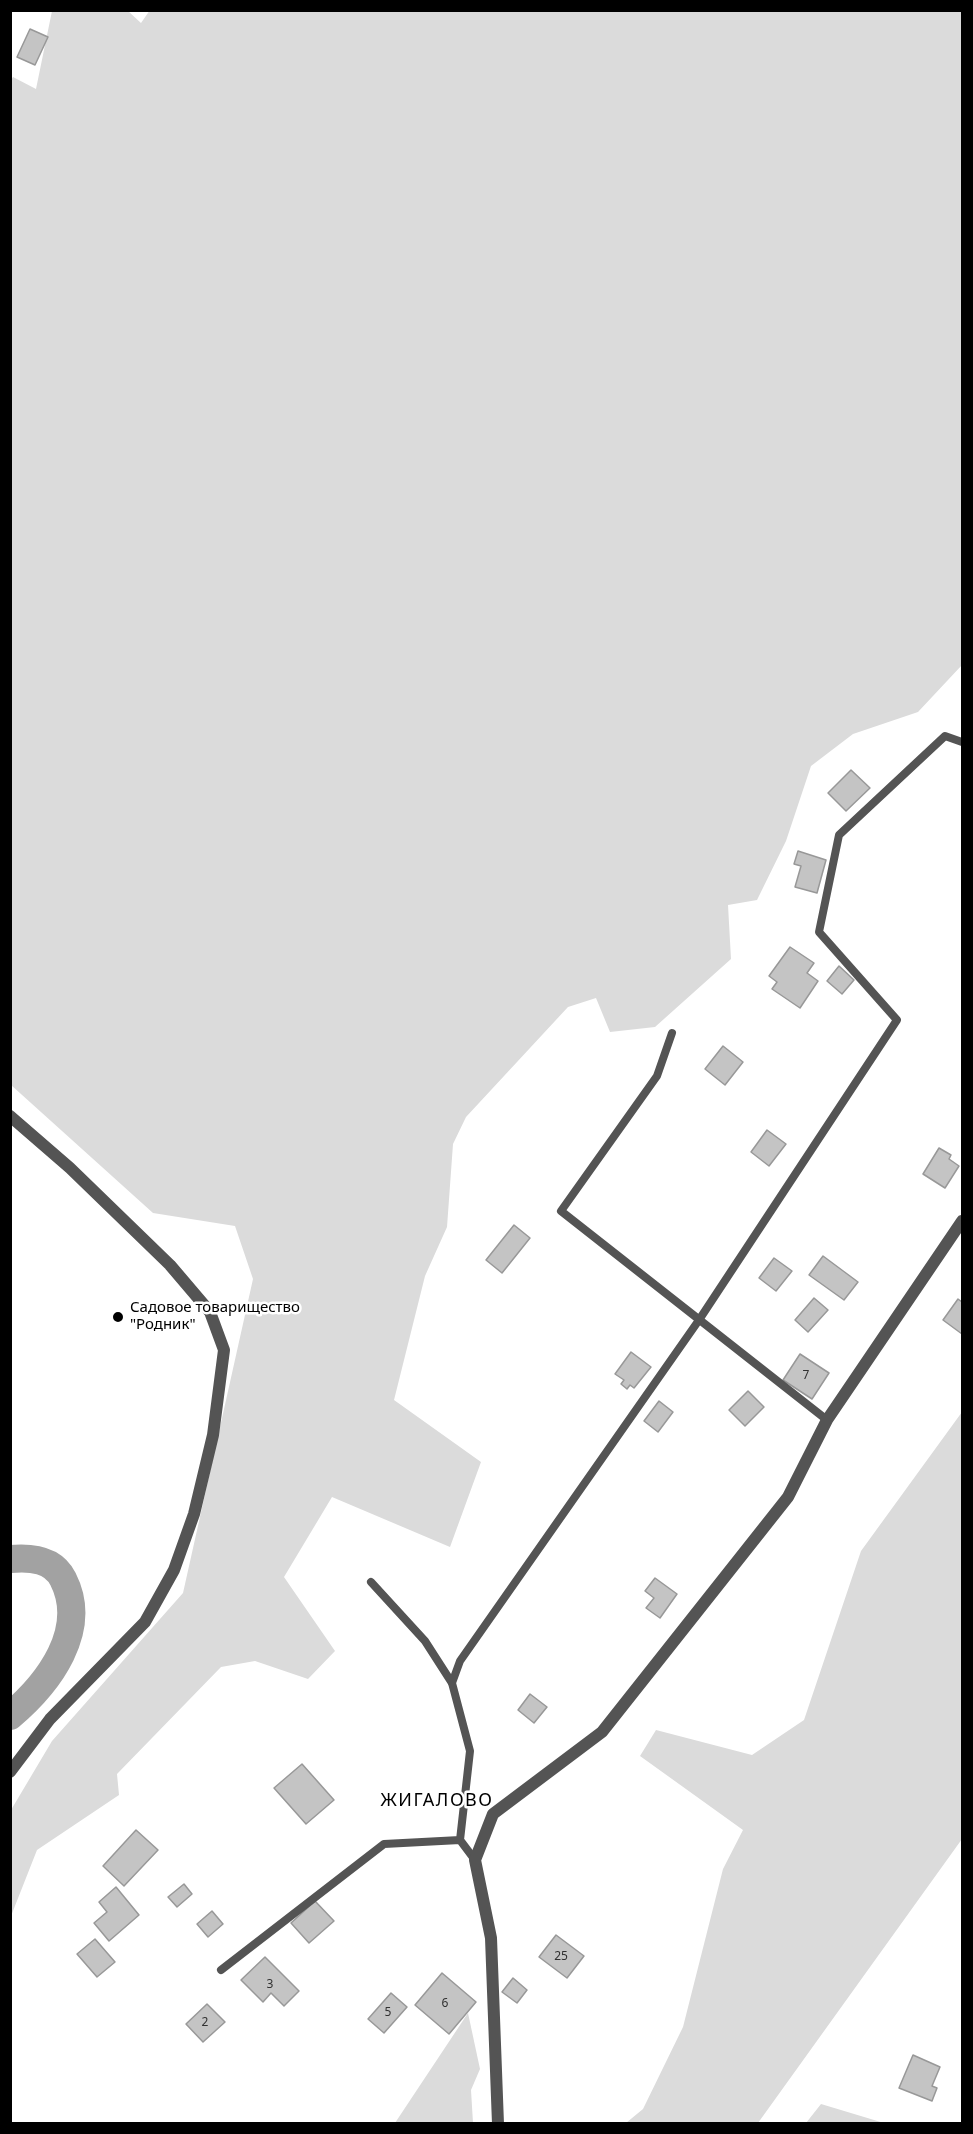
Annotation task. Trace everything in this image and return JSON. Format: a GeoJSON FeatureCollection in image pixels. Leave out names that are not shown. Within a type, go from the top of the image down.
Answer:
{"type":"FeatureCollection","features":[{"type":"Feature","properties":{"kind":"street"},"geometry":{"type":"LineString","coordinates":[[10,1116],[70,1168],[170,1265],[210,1312],[224,1350],[213,1434],[194,1514],[174,1570],[145,1622],[50,1719],[10,1772]]}},
{"type":"Feature","properties":{"kind":"street"},"geometry":{"type":"LineString","coordinates":[[498,2124],[491,1938],[475,1860],[493,1814],[602,1732],[788,1497],[827,1420],[963,1221]]}},
{"type":"Feature","properties":{"kind":"lane"},"geometry":{"type":"LineString","coordinates":[[452,1683],[460,1661],[699,1320],[897,1020],[819,932],[839,835],[945,736],[963,742]]}},
{"type":"Feature","properties":{"kind":"lane"},"geometry":{"type":"LineString","coordinates":[[672,1033],[657,1076],[561,1211],[827,1420]]}},
{"type":"Feature","properties":{"kind":"lane"},"geometry":{"type":"LineString","coordinates":[[371,1582],[425,1641],[452,1683],[470,1751],[459,1840],[475,1860]]}},
{"type":"Feature","properties":{"kind":"lane"},"geometry":{"type":"LineString","coordinates":[[221,1970],[384,1844],[459,1840]]}},
{"type":"Feature","properties":{"kind":"shaded area"},"geometry":{"type":"Polygon","coordinates":[[[150,10],[962,11],[962,665],[918,712],[853,734],[811,766],[786,841],[757,900],[728,905],[731,959],[655,1027],[610,1032],[596,998],[568,1007],[466,1117],[453,1144],[447,1227],[425,1276],[394,1400],[481,1462],[450,1547],[332,1497],[284,1577],[335,1651],[308,1679],[255,1661],[221,1667],[117,1774],[119,1795],[37,1850],[11,1916],[11,1810],[52,1741],[183,1593],[253,1279],[235,1226],[153,1213],[11,1085],[11,80],[13,77],[36,89],[52,11],[128,11],[141,23],[150,10]]]}},
{"type":"Feature","properties":{"kind":"shaded area"},"geometry":{"type":"Polygon","coordinates":[[[962,1412],[962,1839],[758,2123],[626,2123],[643,2109],[683,2027],[723,1869],[743,1830],[640,1756],[656,1730],[752,1755],[804,1720],[861,1551],[962,1412]]]}},
{"type":"Feature","properties":{"kind":"shaded area"},"geometry":{"type":"Polygon","coordinates":[[[468,2013],[480,2069],[471,2090],[473,2123],[395,2123],[468,2013]]]}},
{"type":"Feature","properties":{"kind":"shaded area"},"geometry":{"type":"Polygon","coordinates":[[[821,2104],[884,2123],[806,2123],[821,2104]]]}},
{"type":"Feature","properties":{"kind":"building"},"geometry":{"type":"Polygon","coordinates":[[[30,29],[48,37],[35,65],[17,57],[30,29]]]}},
{"type":"Feature","properties":{"kind":"building"},"geometry":{"type":"Polygon","coordinates":[[[851,770],[870,788],[846,811],[828,793],[851,770]]]}},
{"type":"Feature","properties":{"kind":"building"},"geometry":{"type":"Polygon","coordinates":[[[798,851],[826,860],[817,893],[795,887],[801,866],[794,864],[798,851]]]}},
{"type":"Feature","properties":{"kind":"building"},"geometry":{"type":"Polygon","coordinates":[[[790,947],[814,963],[807,973],[818,981],[800,1008],[772,989],[777,982],[769,976],[790,947]]]}},
{"type":"Feature","properties":{"kind":"building"},"geometry":{"type":"Polygon","coordinates":[[[839,966],[854,980],[842,994],[827,981],[839,966]]]}},
{"type":"Feature","properties":{"kind":"building"},"geometry":{"type":"Polygon","coordinates":[[[723,1046],[743,1062],[725,1085],[705,1069],[723,1046]]]}},
{"type":"Feature","properties":{"kind":"building"},"geometry":{"type":"Polygon","coordinates":[[[767,1130],[786,1144],[769,1166],[751,1152],[767,1130]]]}},
{"type":"Feature","properties":{"kind":"building"},"geometry":{"type":"Polygon","coordinates":[[[939,1148],[951,1155],[949,1159],[959,1166],[945,1188],[923,1174],[939,1148]]]}},
{"type":"Feature","properties":{"kind":"building"},"geometry":{"type":"Polygon","coordinates":[[[514,1225],[530,1238],[502,1273],[486,1260],[514,1225]]]}},
{"type":"Feature","properties":{"kind":"building"},"geometry":{"type":"Polygon","coordinates":[[[823,1256],[858,1282],[844,1300],[809,1275],[823,1256]]]}},
{"type":"Feature","properties":{"kind":"building"},"geometry":{"type":"Polygon","coordinates":[[[774,1258],[792,1271],[776,1291],[759,1278],[774,1258]]]}},
{"type":"Feature","properties":{"kind":"building"},"geometry":{"type":"Polygon","coordinates":[[[814,1298],[828,1310],[808,1332],[795,1320],[814,1298]]]}},
{"type":"Feature","properties":{"kind":"building"},"geometry":{"type":"Polygon","coordinates":[[[958,1299],[962,1302],[962,1334],[943,1320],[958,1299]]]}},
{"type":"Feature","properties":{"kind":"building"},"geometry":{"type":"Polygon","coordinates":[[[631,1352],[651,1367],[634,1388],[630,1385],[627,1389],[621,1384],[624,1380],[615,1374],[631,1352]]]}},
{"type":"Feature","properties":{"kind":"building"},"geometry":{"type":"Polygon","coordinates":[[[800,1354],[829,1373],[812,1399],[783,1380],[800,1354]]]}},
{"type":"Feature","properties":{"kind":"building"},"geometry":{"type":"Polygon","coordinates":[[[748,1391],[764,1407],[745,1426],[729,1410],[748,1391]]]}},
{"type":"Feature","properties":{"kind":"building"},"geometry":{"type":"Polygon","coordinates":[[[659,1401],[673,1412],[658,1432],[644,1421],[659,1401]]]}},
{"type":"Feature","properties":{"kind":"building"},"geometry":{"type":"Polygon","coordinates":[[[655,1578],[677,1594],[660,1618],[646,1608],[654,1598],[645,1591],[655,1578]]]}},
{"type":"Feature","properties":{"kind":"building"},"geometry":{"type":"Polygon","coordinates":[[[530,1694],[547,1707],[534,1723],[518,1710],[530,1694]]]}},
{"type":"Feature","properties":{"kind":"building"},"geometry":{"type":"Polygon","coordinates":[[[302,1764],[334,1800],[306,1824],[274,1788],[302,1764]]]}},
{"type":"Feature","properties":{"kind":"building"},"geometry":{"type":"Polygon","coordinates":[[[136,1830],[158,1850],[124,1886],[103,1866],[136,1830]]]}},
{"type":"Feature","properties":{"kind":"building"},"geometry":{"type":"Polygon","coordinates":[[[184,1884],[192,1894],[177,1907],[168,1897],[184,1884]]]}},
{"type":"Feature","properties":{"kind":"building"},"geometry":{"type":"Polygon","coordinates":[[[116,1887],[139,1915],[109,1941],[94,1923],[107,1912],[99,1902],[116,1887]]]}},
{"type":"Feature","properties":{"kind":"building"},"geometry":{"type":"Polygon","coordinates":[[[315,1901],[334,1921],[309,1943],[291,1923],[315,1901]]]}},
{"type":"Feature","properties":{"kind":"building"},"geometry":{"type":"Polygon","coordinates":[[[212,1911],[223,1924],[208,1937],[197,1924],[212,1911]]]}},
{"type":"Feature","properties":{"kind":"building"},"geometry":{"type":"Polygon","coordinates":[[[556,1935],[584,1956],[567,1978],[539,1957],[556,1935]]]}},
{"type":"Feature","properties":{"kind":"building"},"geometry":{"type":"Polygon","coordinates":[[[95,1939],[115,1962],[97,1977],[77,1954],[95,1939]]]}},
{"type":"Feature","properties":{"kind":"building"},"geometry":{"type":"Polygon","coordinates":[[[265,1957],[299,1991],[284,2006],[271,1993],[263,2002],[241,1980],[265,1957]]]}},
{"type":"Feature","properties":{"kind":"building"},"geometry":{"type":"Polygon","coordinates":[[[442,1973],[476,2002],[449,2034],[415,2005],[442,1973]]]}},
{"type":"Feature","properties":{"kind":"building"},"geometry":{"type":"Polygon","coordinates":[[[513,1978],[527,1990],[517,2003],[502,1992],[513,1978]]]}},
{"type":"Feature","properties":{"kind":"building"},"geometry":{"type":"Polygon","coordinates":[[[391,1993],[407,2007],[384,2033],[368,2019],[391,1993]]]}},
{"type":"Feature","properties":{"kind":"building"},"geometry":{"type":"Polygon","coordinates":[[[207,2004],[225,2022],[203,2042],[186,2024],[207,2004]]]}},
{"type":"Feature","properties":{"kind":"building"},"geometry":{"type":"Polygon","coordinates":[[[913,2055],[940,2067],[932,2086],[937,2088],[932,2101],[899,2088],[913,2055]]]}},
{"type":"Feature","properties":{"kind":"waterway"},"geometry":{"type":"LineString","coordinates":[[10,1559],[26,1558],[41,1561],[59,1572],[70,1598],[71,1617],[68,1636],[51,1672],[25,1703],[10,1716]]}},
{"type":"Feature","properties":{"kind":"place","name":"Садовое товарищество \"Родник\""},"geometry":{"type":"Point","coordinates":[118,1317]}},
{"type":"Feature","properties":{"kind":"district","name":"ЖИГАЛОВО"},"geometry":{"type":"Point","coordinates":[437,1801]}}]}
